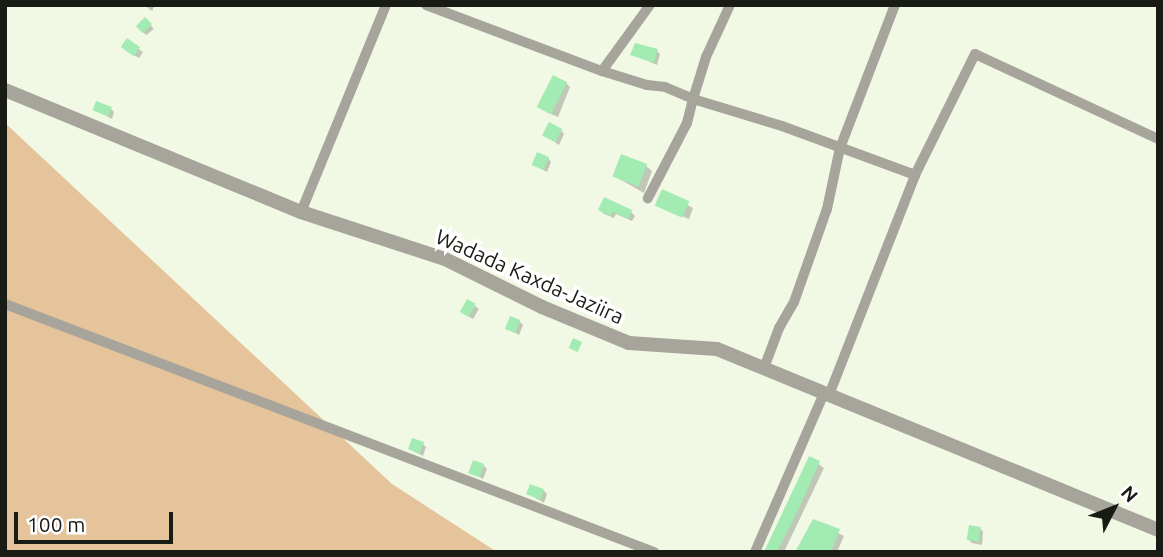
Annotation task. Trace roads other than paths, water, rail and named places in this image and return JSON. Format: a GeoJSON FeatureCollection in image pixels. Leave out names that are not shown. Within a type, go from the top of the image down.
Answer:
{"type":"FeatureCollection","features":[{"type":"Feature","properties":{"kind":"street"},"geometry":{"type":"LineString","coordinates":[[302,212],[386,5]]}},
{"type":"Feature","properties":{"kind":"street"},"geometry":{"type":"LineString","coordinates":[[426,5],[602,71],[647,85],[666,87],[693,99],[915,175]]}},
{"type":"Feature","properties":{"kind":"street"},"geometry":{"type":"LineString","coordinates":[[602,71],[650,5]]}},
{"type":"Feature","properties":{"kind":"street"},"geometry":{"type":"LineString","coordinates":[[648,198],[687,123],[706,57],[730,5]]}},
{"type":"Feature","properties":{"kind":"street"},"geometry":{"type":"LineString","coordinates":[[764,368],[779,328],[793,302],[822,221],[840,148],[895,5]]}},
{"type":"Feature","properties":{"kind":"street"},"geometry":{"type":"LineString","coordinates":[[755,552],[826,394],[915,175],[975,54],[1158,139]]}},
{"type":"Feature","properties":{"kind":"street","name":"Wadada Kaxda-Jaziira"},"geometry":{"type":"LineString","coordinates":[[5,90],[302,212],[445,259],[542,307],[629,343],[717,349],[1158,530]]}},
{"type":"Feature","properties":{"kind":"street"},"geometry":{"type":"LineString","coordinates":[[5,304],[654,552]]}}]}
